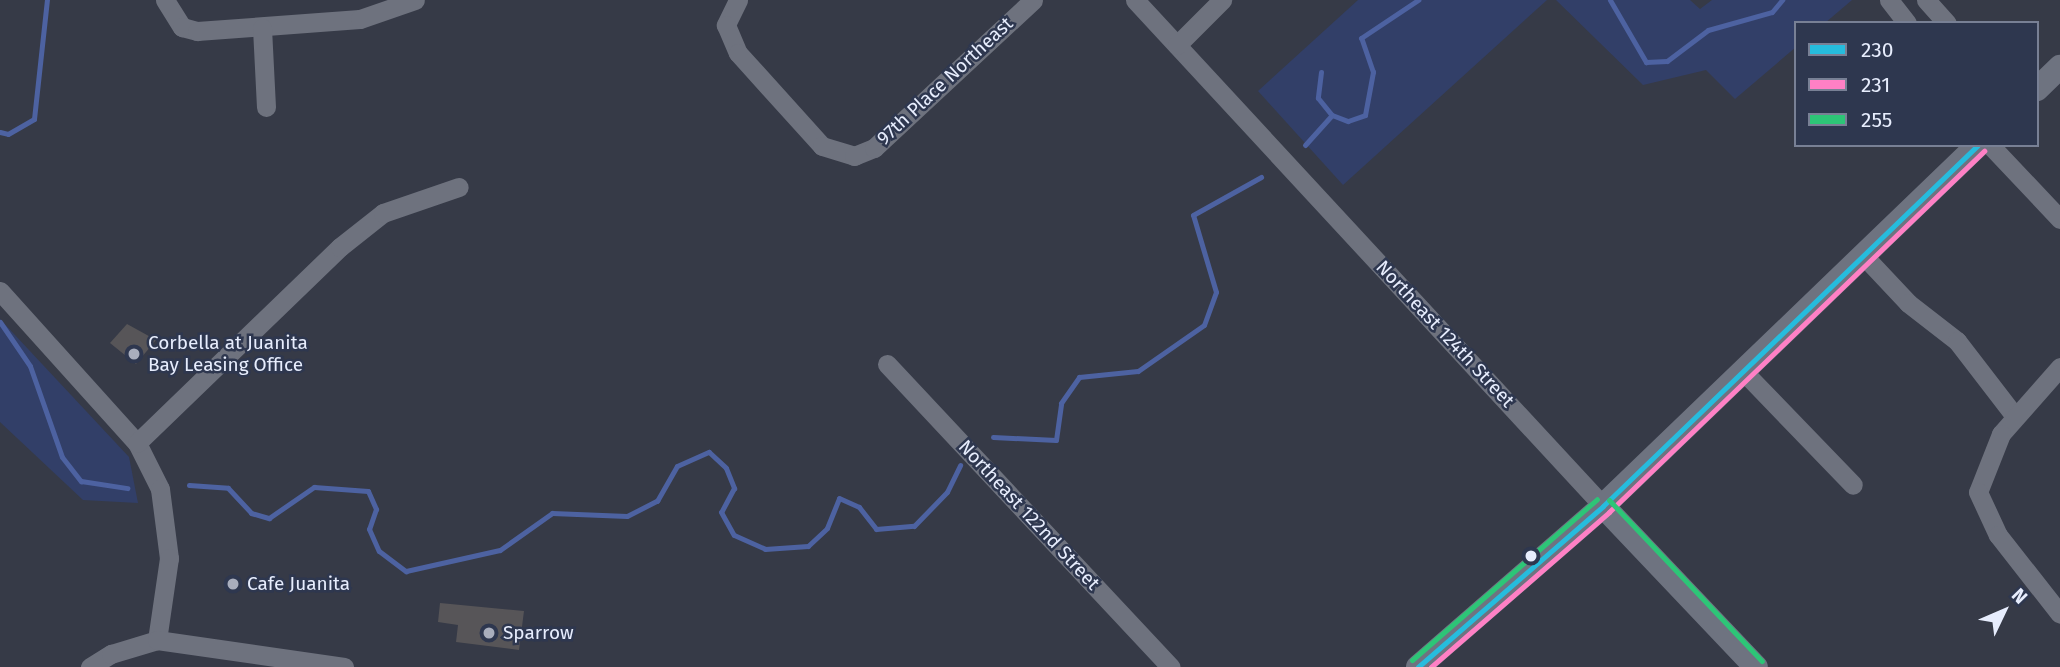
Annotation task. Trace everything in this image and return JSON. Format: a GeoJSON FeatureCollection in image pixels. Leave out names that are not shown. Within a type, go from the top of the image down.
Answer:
{"type":"FeatureCollection","features":[{"type":"Feature","properties":{"kind":"main road"},"geometry":{"type":"LineString","coordinates":[[2039,87],[2060,67]]}},
{"type":"Feature","properties":{"kind":"main road"},"geometry":{"type":"LineString","coordinates":[[1418,667],[1603,506],[1976,147]]}},
{"type":"Feature","properties":{"kind":"main road","name":"Northeast 124th Street"},"geometry":{"type":"LineString","coordinates":[[1603,506],[1756,667]]}},
{"type":"Feature","properties":{"kind":"street"},"geometry":{"type":"LineString","coordinates":[[165,0],[182,27],[197,31],[262,29],[360,19],[415,0]]}},
{"type":"Feature","properties":{"kind":"street","name":"97th Place Northeast"},"geometry":{"type":"LineString","coordinates":[[738,0],[726,25],[738,53],[822,146],[854,156],[874,148],[1033,0]]}},
{"type":"Feature","properties":{"kind":"street","name":"Northeast 124th Street"},"geometry":{"type":"LineString","coordinates":[[1135,0],[1603,506]]}},
{"type":"Feature","properties":{"kind":"street"},"geometry":{"type":"LineString","coordinates":[[1177,45],[1222,0]]}},
{"type":"Feature","properties":{"kind":"street"},"geometry":{"type":"LineString","coordinates":[[1889,0],[1905,21]]}},
{"type":"Feature","properties":{"kind":"street"},"geometry":{"type":"LineString","coordinates":[[1926,0],[1945,21]]}},
{"type":"Feature","properties":{"kind":"street"},"geometry":{"type":"LineString","coordinates":[[262,29],[266,107]]}},
{"type":"Feature","properties":{"kind":"street"},"geometry":{"type":"LineString","coordinates":[[1992,147],[2060,219]]}},
{"type":"Feature","properties":{"kind":"street"},"geometry":{"type":"LineString","coordinates":[[137,443],[340,247],[383,214],[459,187]]}},
{"type":"Feature","properties":{"kind":"street"},"geometry":{"type":"LineString","coordinates":[[1863,255],[1908,303],[1956,341],[2014,415]]}},
{"type":"Feature","properties":{"kind":"street"},"geometry":{"type":"LineString","coordinates":[[0,291],[137,443],[160,489],[169,558],[158,639]]}},
{"type":"Feature","properties":{"kind":"street","name":"Northeast 122nd Street"},"geometry":{"type":"LineString","coordinates":[[887,364],[1171,667]]}},
{"type":"Feature","properties":{"kind":"street"},"geometry":{"type":"LineString","coordinates":[[2060,367],[2014,415],[1981,478],[1981,506],[2060,614]]}},
{"type":"Feature","properties":{"kind":"street"},"geometry":{"type":"LineString","coordinates":[[1743,371],[1853,485]]}},
{"type":"Feature","properties":{"kind":"street"},"geometry":{"type":"LineString","coordinates":[[90,667],[111,654],[158,639],[344,667]]}},
{"type":"Feature","properties":{"kind":"shaded area"},"geometry":{"type":"Polygon","coordinates":[[[1358,0],[1547,0],[1343,185],[1258,91],[1358,0]]]}},
{"type":"Feature","properties":{"kind":"shaded area"},"geometry":{"type":"Polygon","coordinates":[[[1556,0],[1690,0],[1700,9],[1712,0],[1852,0],[1827,21],[1794,21],[1794,49],[1735,99],[1706,70],[1643,85],[1556,0]]]}},
{"type":"Feature","properties":{"kind":"shaded area"},"geometry":{"type":"Polygon","coordinates":[[[0,319],[129,457],[138,503],[83,500],[0,422],[0,319]]]}},
{"type":"Feature","properties":{"kind":"building","name":"Corbella at Juanita Bay Leasing Office"},"geometry":{"type":"Polygon","coordinates":[[[127,324],[156,340],[136,364],[110,343],[127,324]]]}},
{"type":"Feature","properties":{"kind":"building","name":"Sparrow"},"geometry":{"type":"Polygon","coordinates":[[[440,603],[524,611],[519,650],[456,642],[458,625],[438,622],[440,603]]]}},
{"type":"Feature","properties":{"kind":"waterway"},"geometry":{"type":"LineString","coordinates":[[0,132],[8,134],[34,119],[47,0]]}},
{"type":"Feature","properties":{"kind":"waterway"},"geometry":{"type":"LineString","coordinates":[[1305,145],[1332,115],[1348,121],[1365,115],[1373,72],[1361,38],[1418,0]]}},
{"type":"Feature","properties":{"kind":"waterway"},"geometry":{"type":"LineString","coordinates":[[1610,0],[1646,62],[1667,61],[1708,30],[1772,12],[1782,0]]}},
{"type":"Feature","properties":{"kind":"waterway"},"geometry":{"type":"LineString","coordinates":[[1321,72],[1318,98],[1332,115]]}},
{"type":"Feature","properties":{"kind":"waterway"},"geometry":{"type":"LineString","coordinates":[[993,437],[1056,440],[1061,403],[1079,377],[1138,371],[1204,325],[1216,292],[1193,215],[1261,177]]}},
{"type":"Feature","properties":{"kind":"waterway"},"geometry":{"type":"LineString","coordinates":[[0,322],[30,366],[62,457],[81,481],[127,488]]}},
{"type":"Feature","properties":{"kind":"waterway"},"geometry":{"type":"LineString","coordinates":[[189,485],[228,488],[251,513],[269,518],[314,487],[368,491],[376,509],[369,529],[379,551],[406,571],[500,550],[552,513],[627,516],[657,501],[677,466],[709,452],[726,468],[734,488],[721,512],[734,535],[765,549],[808,546],[827,528],[839,498],[859,507],[876,529],[914,526],[947,492],[960,465]]}},
{"type":"Feature","properties":{"kind":"transit line","name":"230"},"geometry":{"type":"LineString","coordinates":[[1418,667],[1603,506],[1976,147]]}},
{"type":"Feature","properties":{"kind":"transit line","name":"231"},"geometry":{"type":"LineString","coordinates":[[1431,667],[1609,512],[1984,151]]}},
{"type":"Feature","properties":{"kind":"transit line","name":"255"},"geometry":{"type":"LineString","coordinates":[[1412,660],[1597,499]]}},
{"type":"Feature","properties":{"kind":"transit line","name":"255"},"geometry":{"type":"LineString","coordinates":[[1609,500],[1762,661]]}},
{"type":"Feature","properties":{"kind":"place","name":"Corbella at Juanita Bay Leasing Office"},"geometry":{"type":"Point","coordinates":[134,354]}},
{"type":"Feature","properties":{"kind":"place","name":"Cafe Juanita"},"geometry":{"type":"Point","coordinates":[233,584]}},
{"type":"Feature","properties":{"kind":"place","name":"Sparrow"},"geometry":{"type":"Point","coordinates":[489,633]}}]}
